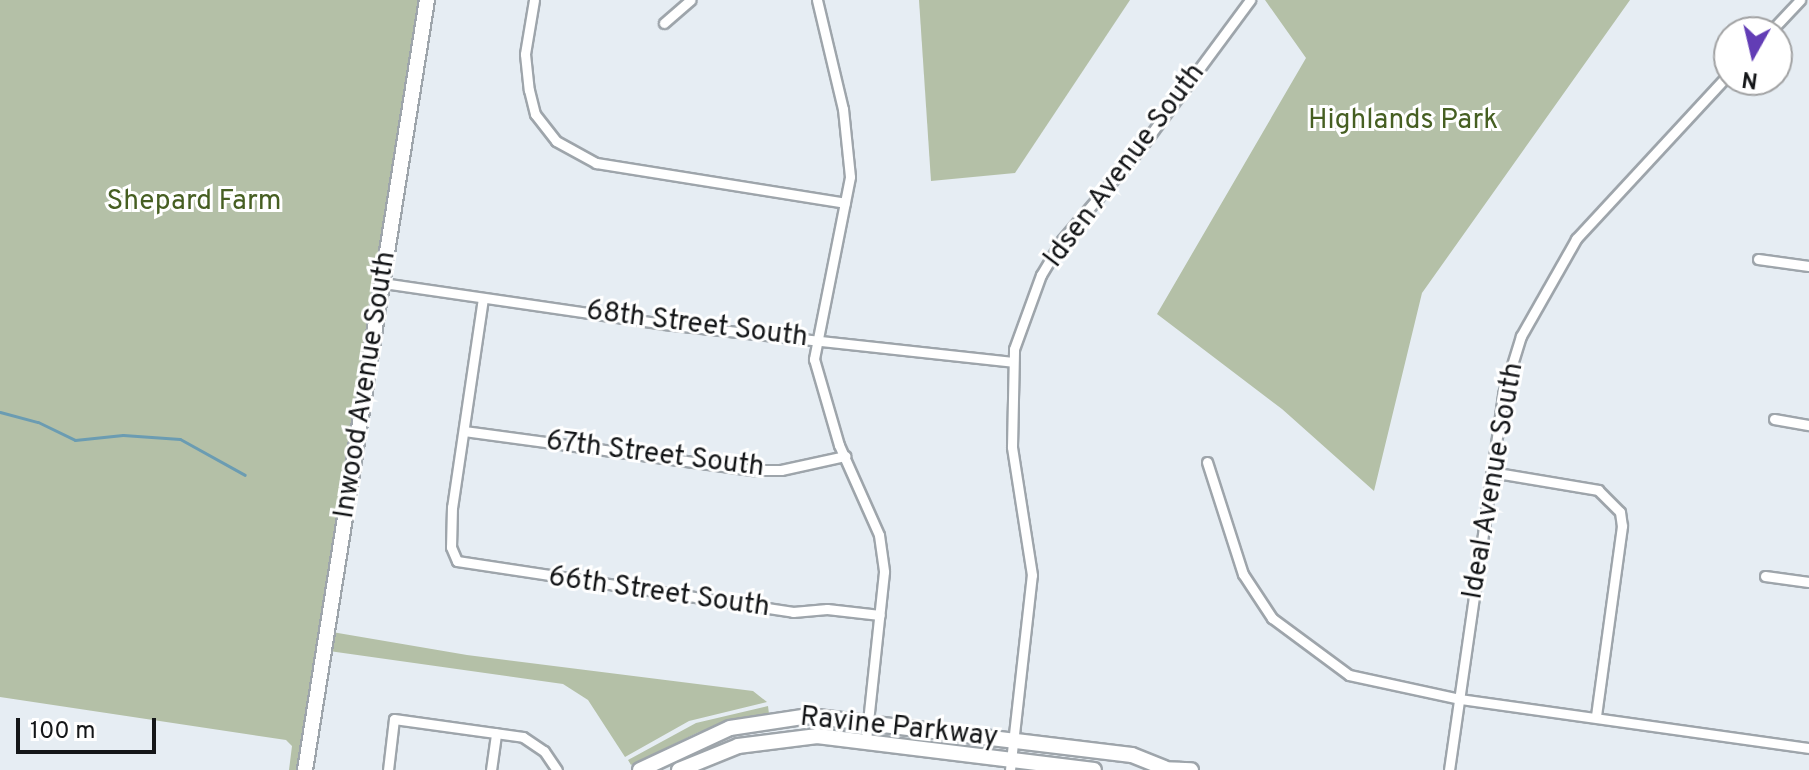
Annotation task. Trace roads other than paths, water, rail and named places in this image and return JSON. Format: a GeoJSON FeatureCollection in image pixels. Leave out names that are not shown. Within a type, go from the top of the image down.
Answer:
{"type":"FeatureCollection","features":[{"type":"Feature","properties":{"kind":"street","name":"Inwood Avenue South"},"geometry":{"type":"LineString","coordinates":[[305,770],[427,0]]}},
{"type":"Feature","properties":{"kind":"street"},"geometry":{"type":"LineString","coordinates":[[534,0],[525,54],[529,90],[542,125],[556,141],[596,163],[845,203]]}},
{"type":"Feature","properties":{"kind":"street"},"geometry":{"type":"LineString","coordinates":[[664,23],[690,0]]}},
{"type":"Feature","properties":{"kind":"street"},"geometry":{"type":"LineString","coordinates":[[817,0],[850,154],[845,203],[814,338],[817,377],[845,456],[879,535],[884,572],[866,740]]}},
{"type":"Feature","properties":{"kind":"street","name":"Idsen Avenue South"},"geometry":{"type":"LineString","coordinates":[[1011,765],[1032,575],[1012,447],[1013,362],[1041,275],[1062,240],[1142,146],[1250,0]]}},
{"type":"Feature","properties":{"kind":"street"},"geometry":{"type":"LineString","coordinates":[[1785,16],[1800,0]]}},
{"type":"Feature","properties":{"kind":"street","name":"Ideal Avenue South"},"geometry":{"type":"LineString","coordinates":[[1449,770],[1491,472],[1510,368],[1551,276],[1609,201],[1713,91]]}},
{"type":"Feature","properties":{"kind":"street"},"geometry":{"type":"LineString","coordinates":[[1758,259],[1809,266]]}},
{"type":"Feature","properties":{"kind":"street","name":"68th Street South"},"geometry":{"type":"LineString","coordinates":[[383,283],[483,298],[1013,362]]}},
{"type":"Feature","properties":{"kind":"street"},"geometry":{"type":"LineString","coordinates":[[464,431],[483,298]]}},
{"type":"Feature","properties":{"kind":"street"},"geometry":{"type":"LineString","coordinates":[[1774,419],[1809,425]]}},
{"type":"Feature","properties":{"kind":"street","name":"67th Street South"},"geometry":{"type":"LineString","coordinates":[[464,431],[754,470],[781,470],[845,456]]}},
{"type":"Feature","properties":{"kind":"street","name":"66th Street South"},"geometry":{"type":"LineString","coordinates":[[464,431],[451,544],[457,561],[793,612],[827,609],[880,615]]}},
{"type":"Feature","properties":{"kind":"street"},"geometry":{"type":"LineString","coordinates":[[1207,462],[1243,574],[1282,627],[1349,675],[1460,699],[1809,748]]}},
{"type":"Feature","properties":{"kind":"street"},"geometry":{"type":"LineString","coordinates":[[1491,472],[1598,490],[1620,512],[1596,717]]}},
{"type":"Feature","properties":{"kind":"street"},"geometry":{"type":"LineString","coordinates":[[1765,576],[1809,582]]}},
{"type":"Feature","properties":{"kind":"street","name":"Ravine Parkway"},"geometry":{"type":"LineString","coordinates":[[640,770],[675,749],[743,724],[801,716],[869,720],[1132,755],[1159,769],[1191,770]]}},
{"type":"Feature","properties":{"kind":"street"},"geometry":{"type":"LineString","coordinates":[[388,770],[394,719],[496,733],[533,742],[557,770]]}},
{"type":"Feature","properties":{"kind":"street"},"geometry":{"type":"LineString","coordinates":[[491,770],[496,733]]}},
{"type":"Feature","properties":{"kind":"street","name":"Ravine Parkway"},"geometry":{"type":"LineString","coordinates":[[679,770],[722,751],[768,740],[866,740],[1011,765],[1094,770]]}},
{"type":"Feature","properties":{"kind":"waterway"},"geometry":{"type":"LineString","coordinates":[[0,412],[38,422],[75,440],[123,435],[180,439],[245,475]]}},
{"type":"Feature","properties":{"kind":"park label","name":"Highlands Park"},"geometry":{"type":"Point","coordinates":[1403,121]}},
{"type":"Feature","properties":{"kind":"park label","name":"Shepard Farm"},"geometry":{"type":"Point","coordinates":[194,202]}}]}
